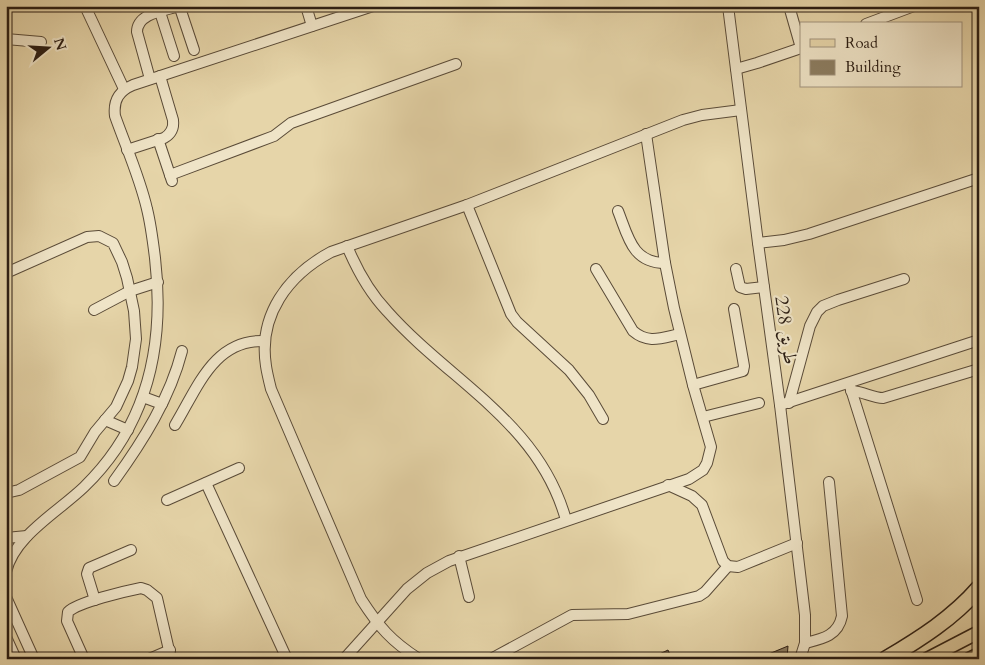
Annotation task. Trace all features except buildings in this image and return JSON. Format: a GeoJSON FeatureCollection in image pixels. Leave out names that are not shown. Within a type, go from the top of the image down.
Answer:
{"type":"FeatureCollection","features":[{"type":"Feature","properties":{"kind":"highway"},"geometry":{"type":"LineString","coordinates":[[886,659],[939,625],[966,603],[979,588]]}},
{"type":"Feature","properties":{"kind":"main road"},"geometry":{"type":"LineString","coordinates":[[927,659],[979,632]]}},
{"type":"Feature","properties":{"kind":"main road"},"geometry":{"type":"LineString","coordinates":[[969,659],[979,654]]}},
{"type":"Feature","properties":{"kind":"street"},"geometry":{"type":"LineString","coordinates":[[85,6],[124,89]]}},
{"type":"Feature","properties":{"kind":"street"},"geometry":{"type":"LineString","coordinates":[[306,6],[312,26]]}},
{"type":"Feature","properties":{"kind":"street"},"geometry":{"type":"LineString","coordinates":[[6,572],[13,553],[26,536],[91,480],[111,457],[128,430],[143,397],[156,343],[159,306],[158,282],[147,209],[115,116],[114,106],[117,97],[124,89],[373,6]]}},
{"type":"Feature","properties":{"kind":"street","name":"طريق 228"},"geometry":{"type":"LineString","coordinates":[[728,6],[764,287],[784,404],[805,615],[805,643],[800,659]]}},
{"type":"Feature","properties":{"kind":"street"},"geometry":{"type":"LineString","coordinates":[[789,6],[800,44]]}},
{"type":"Feature","properties":{"kind":"street"},"geometry":{"type":"LineString","coordinates":[[871,22],[914,6]]}},
{"type":"Feature","properties":{"kind":"street"},"geometry":{"type":"LineString","coordinates":[[127,150],[169,134],[174,124],[137,28],[141,20],[176,7],[181,10],[194,50]]}},
{"type":"Feature","properties":{"kind":"street"},"geometry":{"type":"LineString","coordinates":[[160,12],[174,56]]}},
{"type":"Feature","properties":{"kind":"street"},"geometry":{"type":"LineString","coordinates":[[6,39],[41,42]]}},
{"type":"Feature","properties":{"kind":"street"},"geometry":{"type":"LineString","coordinates":[[736,69],[754,65],[800,48]]}},
{"type":"Feature","properties":{"kind":"street"},"geometry":{"type":"LineString","coordinates":[[158,139],[171,178],[274,136],[291,123],[456,64]]}},
{"type":"Feature","properties":{"kind":"street"},"geometry":{"type":"LineString","coordinates":[[419,659],[396,643],[376,623],[361,599],[271,388],[266,365],[265,341],[271,316],[281,295],[296,276],[315,260],[347,246],[467,205],[646,134],[693,118],[741,110]]}},
{"type":"Feature","properties":{"kind":"street"},"geometry":{"type":"LineString","coordinates":[[344,659],[407,589],[427,573],[459,556],[696,475],[707,463],[711,447],[680,334],[665,263],[646,134]]}},
{"type":"Feature","properties":{"kind":"street"},"geometry":{"type":"LineString","coordinates":[[758,243],[784,240],[809,234],[979,178]]}},
{"type":"Feature","properties":{"kind":"street"},"geometry":{"type":"LineString","coordinates":[[467,205],[511,314],[517,322],[569,370],[589,395],[603,418]]}},
{"type":"Feature","properties":{"kind":"street"},"geometry":{"type":"LineString","coordinates":[[618,211],[636,251],[644,259],[654,263],[665,263]]}},
{"type":"Feature","properties":{"kind":"street"},"geometry":{"type":"LineString","coordinates":[[6,273],[87,237],[99,236],[109,240],[116,247],[122,262],[130,291],[135,332],[132,367],[122,395],[95,432],[84,452],[75,460],[19,490],[6,493]]}},
{"type":"Feature","properties":{"kind":"street"},"geometry":{"type":"LineString","coordinates":[[347,246],[364,280],[386,310],[466,385],[498,412],[521,436],[551,479],[566,520]]}},
{"type":"Feature","properties":{"kind":"street"},"geometry":{"type":"LineString","coordinates":[[596,269],[633,331],[641,338],[654,340],[680,334]]}},
{"type":"Feature","properties":{"kind":"street"},"geometry":{"type":"LineString","coordinates":[[736,269],[740,287],[746,289],[764,287]]}},
{"type":"Feature","properties":{"kind":"street"},"geometry":{"type":"LineString","coordinates":[[784,404],[810,326],[817,312],[823,306],[838,300],[904,279]]}},
{"type":"Feature","properties":{"kind":"street"},"geometry":{"type":"LineString","coordinates":[[94,310],[130,291],[158,282]]}},
{"type":"Feature","properties":{"kind":"street"},"geometry":{"type":"LineString","coordinates":[[693,385],[742,371],[744,366],[734,308]]}},
{"type":"Feature","properties":{"kind":"street"},"geometry":{"type":"LineString","coordinates":[[784,404],[850,387],[979,340]]}},
{"type":"Feature","properties":{"kind":"street"},"geometry":{"type":"LineString","coordinates":[[175,424],[209,368],[222,354],[229,348],[247,342],[265,341]]}},
{"type":"Feature","properties":{"kind":"street"},"geometry":{"type":"LineString","coordinates":[[114,481],[142,440],[162,404],[173,381],[182,351]]}},
{"type":"Feature","properties":{"kind":"street"},"geometry":{"type":"LineString","coordinates":[[850,387],[873,397],[884,398],[979,369]]}},
{"type":"Feature","properties":{"kind":"street"},"geometry":{"type":"LineString","coordinates":[[850,387],[917,600]]}},
{"type":"Feature","properties":{"kind":"street"},"geometry":{"type":"LineString","coordinates":[[143,397],[162,404]]}},
{"type":"Feature","properties":{"kind":"street"},"geometry":{"type":"LineString","coordinates":[[703,417],[759,403]]}},
{"type":"Feature","properties":{"kind":"street"},"geometry":{"type":"LineString","coordinates":[[105,420],[128,430]]}},
{"type":"Feature","properties":{"kind":"street"},"geometry":{"type":"LineString","coordinates":[[166,500],[239,468]]}},
{"type":"Feature","properties":{"kind":"street"},"geometry":{"type":"LineString","coordinates":[[805,643],[822,639],[833,633],[841,623],[842,616],[829,482]]}},
{"type":"Feature","properties":{"kind":"street"},"geometry":{"type":"LineString","coordinates":[[206,483],[287,659]]}},
{"type":"Feature","properties":{"kind":"street"},"geometry":{"type":"LineString","coordinates":[[668,485],[692,496],[702,505],[723,561],[728,566],[738,567],[797,542]]}},
{"type":"Feature","properties":{"kind":"street"},"geometry":{"type":"LineString","coordinates":[[6,538],[26,536]]}},
{"type":"Feature","properties":{"kind":"street"},"geometry":{"type":"LineString","coordinates":[[95,600],[87,574],[89,568],[132,550]]}},
{"type":"Feature","properties":{"kind":"street"},"geometry":{"type":"LineString","coordinates":[[459,556],[469,598]]}},
{"type":"Feature","properties":{"kind":"street"},"geometry":{"type":"LineString","coordinates":[[491,659],[572,615],[588,613],[628,614],[699,596],[705,592],[728,566]]}},
{"type":"Feature","properties":{"kind":"street"},"geometry":{"type":"LineString","coordinates":[[84,659],[66,615],[70,610],[95,600],[135,589],[148,590],[153,593],[159,603],[171,654],[149,659]]}},
{"type":"Feature","properties":{"kind":"street"},"geometry":{"type":"LineString","coordinates":[[6,596],[34,659]]}},
{"type":"Feature","properties":{"kind":"street"},"geometry":{"type":"LineString","coordinates":[[6,637],[16,659]]}}]}
